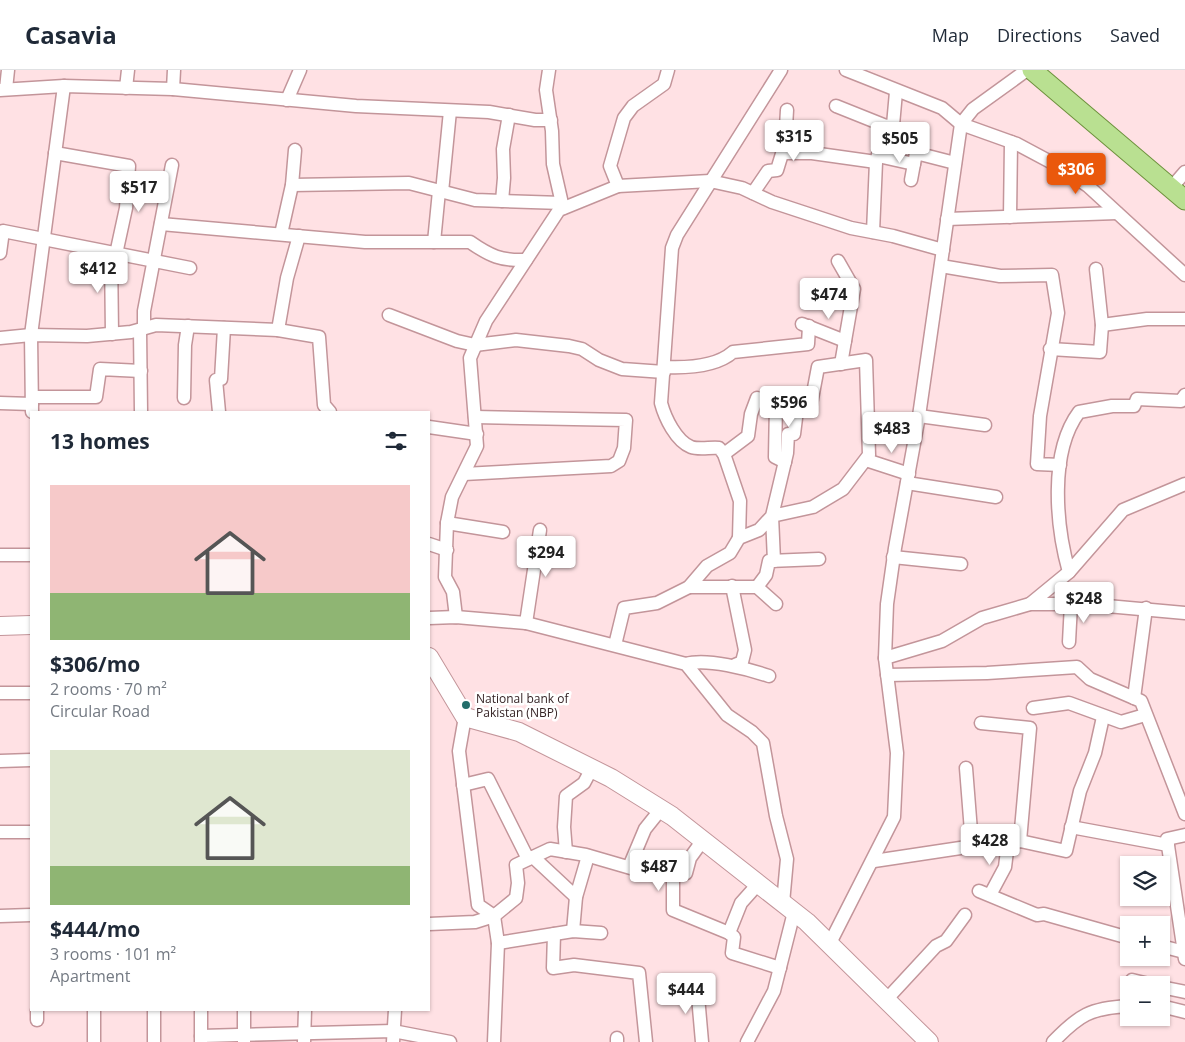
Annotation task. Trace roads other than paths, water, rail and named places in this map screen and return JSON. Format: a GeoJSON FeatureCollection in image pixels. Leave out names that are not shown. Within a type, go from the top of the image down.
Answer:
{"type":"FeatureCollection","features":[{"type":"Feature","properties":{"kind":"main road"},"geometry":{"type":"LineString","coordinates":[[1032,70],[1120,146],[1172,186],[1185,200]]}},
{"type":"Feature","properties":{"kind":"main road"},"geometry":{"type":"LineString","coordinates":[[0,626],[30,625]]}},
{"type":"Feature","properties":{"kind":"main road"},"geometry":{"type":"LineString","coordinates":[[430,659],[465,717],[519,732],[592,768],[661,809],[789,908],[929,1042]]}},
{"type":"Feature","properties":{"kind":"street"},"geometry":{"type":"LineString","coordinates":[[8,70],[3,89],[64,86],[173,90],[287,100],[489,112],[535,120],[550,120]]}},
{"type":"Feature","properties":{"kind":"street"},"geometry":{"type":"LineString","coordinates":[[126,88],[128,70]]}},
{"type":"Feature","properties":{"kind":"street"},"geometry":{"type":"LineString","coordinates":[[173,90],[174,70]]}},
{"type":"Feature","properties":{"kind":"street"},"geometry":{"type":"LineString","coordinates":[[287,100],[300,70]]}},
{"type":"Feature","properties":{"kind":"street"},"geometry":{"type":"LineString","coordinates":[[550,70],[546,90],[550,120],[552,164],[562,205]]}},
{"type":"Feature","properties":{"kind":"street"},"geometry":{"type":"LineString","coordinates":[[618,186],[610,166],[624,118],[633,106],[664,84],[668,70]]}},
{"type":"Feature","properties":{"kind":"street"},"geometry":{"type":"LineString","coordinates":[[615,645],[624,608],[658,603],[688,587],[707,566],[730,553],[739,538],[740,501],[724,454],[719,448],[692,448],[669,424],[661,403],[672,248],[677,235],[710,181],[781,70]]}},
{"type":"Feature","properties":{"kind":"street"},"geometry":{"type":"LineString","coordinates":[[846,70],[896,92],[942,108],[961,124],[1010,142],[1060,167],[1088,186],[1185,275]]}},
{"type":"Feature","properties":{"kind":"street"},"geometry":{"type":"LineString","coordinates":[[829,945],[874,860],[894,817],[897,753],[885,658],[887,604],[893,557],[919,416],[961,124],[973,109],[1026,70]]}},
{"type":"Feature","properties":{"kind":"street"},"geometry":{"type":"LineString","coordinates":[[32,405],[31,335],[64,86]]}},
{"type":"Feature","properties":{"kind":"street"},"geometry":{"type":"LineString","coordinates":[[836,106],[886,126],[892,125],[896,92]]}},
{"type":"Feature","properties":{"kind":"street"},"geometry":{"type":"LineString","coordinates":[[753,193],[768,171],[778,170],[783,153],[787,110]]}},
{"type":"Feature","properties":{"kind":"street"},"geometry":{"type":"LineString","coordinates":[[434,242],[450,111]]}},
{"type":"Feature","properties":{"kind":"street"},"geometry":{"type":"LineString","coordinates":[[502,200],[504,178],[503,149],[509,115]]}},
{"type":"Feature","properties":{"kind":"street"},"geometry":{"type":"LineString","coordinates":[[873,232],[877,159],[886,126]]}},
{"type":"Feature","properties":{"kind":"street"},"geometry":{"type":"LineString","coordinates":[[1010,142],[1010,217]]}},
{"type":"Feature","properties":{"kind":"street"},"geometry":{"type":"LineString","coordinates":[[280,234],[292,185],[295,150]]}},
{"type":"Feature","properties":{"kind":"street"},"geometry":{"type":"LineString","coordinates":[[55,153],[129,166],[126,208],[113,254],[112,334]]}},
{"type":"Feature","properties":{"kind":"street"},"geometry":{"type":"LineString","coordinates":[[783,153],[812,153],[914,164]]}},
{"type":"Feature","properties":{"kind":"street"},"geometry":{"type":"LineString","coordinates":[[911,180],[916,153],[956,163]]}},
{"type":"Feature","properties":{"kind":"street"},"geometry":{"type":"LineString","coordinates":[[141,411],[144,311],[172,166]]}},
{"type":"Feature","properties":{"kind":"street"},"geometry":{"type":"LineString","coordinates":[[1172,186],[1185,172]]}},
{"type":"Feature","properties":{"kind":"street"},"geometry":{"type":"LineString","coordinates":[[292,185],[409,183],[440,192],[468,196],[474,200],[502,200],[562,205],[618,186],[710,181],[742,188],[772,202],[850,228],[943,250]]}},
{"type":"Feature","properties":{"kind":"street"},"geometry":{"type":"LineString","coordinates":[[456,617],[453,592],[445,577],[447,523],[452,497],[474,454],[477,434],[469,362],[486,321],[562,205]]}},
{"type":"Feature","properties":{"kind":"street"},"geometry":{"type":"LineString","coordinates":[[948,219],[1117,213]]}},
{"type":"Feature","properties":{"kind":"street"},"geometry":{"type":"LineString","coordinates":[[162,224],[365,242],[470,242],[483,252],[505,261],[526,260]]}},
{"type":"Feature","properties":{"kind":"street"},"geometry":{"type":"LineString","coordinates":[[0,253],[3,231],[190,268]]}},
{"type":"Feature","properties":{"kind":"street"},"geometry":{"type":"LineString","coordinates":[[278,330],[287,278],[299,236]]}},
{"type":"Feature","properties":{"kind":"street"},"geometry":{"type":"LineString","coordinates":[[838,261],[854,289],[841,364]]}},
{"type":"Feature","properties":{"kind":"street"},"geometry":{"type":"LineString","coordinates":[[941,266],[1000,276],[1052,275],[1058,313],[1050,349],[1040,416],[1037,464],[1060,465]]}},
{"type":"Feature","properties":{"kind":"street"},"geometry":{"type":"LineString","coordinates":[[1050,349],[1100,352],[1102,325],[1096,269]]}},
{"type":"Feature","properties":{"kind":"street"},"geometry":{"type":"LineString","coordinates":[[389,315],[427,331],[475,345],[516,340],[582,349],[599,360],[622,369],[664,369],[693,366],[726,358],[734,352],[808,344],[806,325],[845,341]]}},
{"type":"Feature","properties":{"kind":"street"},"geometry":{"type":"LineString","coordinates":[[1102,325],[1146,319],[1185,319]]}},
{"type":"Feature","properties":{"kind":"street"},"geometry":{"type":"LineString","coordinates":[[0,338],[31,335],[87,336],[112,334],[156,325],[278,330],[319,337],[324,405],[329,411]]}},
{"type":"Feature","properties":{"kind":"street"},"geometry":{"type":"LineString","coordinates":[[184,398],[188,326]]}},
{"type":"Feature","properties":{"kind":"street"},"geometry":{"type":"LineString","coordinates":[[219,411],[216,380],[220,379],[224,328]]}},
{"type":"Feature","properties":{"kind":"street"},"geometry":{"type":"LineString","coordinates":[[739,538],[760,530],[772,516],[813,507],[844,489],[866,460],[869,455],[866,360],[818,366],[811,404],[797,410],[794,434],[788,434],[785,462],[772,516],[774,561]]}},
{"type":"Feature","properties":{"kind":"street"},"geometry":{"type":"LineString","coordinates":[[0,403],[32,405],[96,397],[100,369],[141,370]]}},
{"type":"Feature","properties":{"kind":"street"},"geometry":{"type":"LineString","coordinates":[[1069,572],[1063,551],[1059,518],[1060,465],[1071,422],[1079,412],[1112,406],[1134,406],[1137,400],[1181,401],[1185,395]]}},
{"type":"Feature","properties":{"kind":"street"},"geometry":{"type":"LineString","coordinates":[[724,454],[748,436],[751,414],[757,398],[776,405],[775,456],[785,462]]}},
{"type":"Feature","properties":{"kind":"street"},"geometry":{"type":"LineString","coordinates":[[919,416],[985,424]]}},
{"type":"Feature","properties":{"kind":"street"},"geometry":{"type":"LineString","coordinates":[[464,474],[611,466],[619,461],[624,448],[626,420],[475,417]]}},
{"type":"Feature","properties":{"kind":"street"},"geometry":{"type":"LineString","coordinates":[[430,427],[477,434]]}},
{"type":"Feature","properties":{"kind":"street"},"geometry":{"type":"LineString","coordinates":[[866,460],[908,478],[996,496]]}},
{"type":"Feature","properties":{"kind":"street"},"geometry":{"type":"LineString","coordinates":[[1030,604],[1069,572],[1123,510],[1185,484]]}},
{"type":"Feature","properties":{"kind":"street"},"geometry":{"type":"LineString","coordinates":[[447,523],[503,532]]}},
{"type":"Feature","properties":{"kind":"street"},"geometry":{"type":"LineString","coordinates":[[526,623],[540,530]]}},
{"type":"Feature","properties":{"kind":"street"},"geometry":{"type":"LineString","coordinates":[[430,544],[447,550]]}},
{"type":"Feature","properties":{"kind":"street"},"geometry":{"type":"LineString","coordinates":[[0,555],[30,555]]}},
{"type":"Feature","properties":{"kind":"street"},"geometry":{"type":"LineString","coordinates":[[893,557],[961,564]]}},
{"type":"Feature","properties":{"kind":"street"},"geometry":{"type":"LineString","coordinates":[[757,587],[766,575],[769,561],[819,559]]}},
{"type":"Feature","properties":{"kind":"street"},"geometry":{"type":"LineString","coordinates":[[732,586],[745,650],[742,662],[735,665]]}},
{"type":"Feature","properties":{"kind":"street"},"geometry":{"type":"LineString","coordinates":[[688,587],[757,587],[776,604]]}},
{"type":"Feature","properties":{"kind":"street"},"geometry":{"type":"LineString","coordinates":[[885,658],[942,641],[982,618],[1030,604],[1146,608],[1185,613]]}},
{"type":"Feature","properties":{"kind":"street"},"geometry":{"type":"LineString","coordinates":[[1069,642],[1071,604]]}},
{"type":"Feature","properties":{"kind":"street"},"geometry":{"type":"LineString","coordinates":[[1134,698],[1146,608]]}},
{"type":"Feature","properties":{"kind":"street"},"geometry":{"type":"LineString","coordinates":[[430,618],[456,617],[526,623],[686,664],[694,662],[735,665],[769,676]]}},
{"type":"Feature","properties":{"kind":"street"},"geometry":{"type":"LineString","coordinates":[[686,664],[727,715],[752,732],[763,743],[776,816],[787,859],[789,908],[780,968],[774,992],[747,1042]]}},
{"type":"Feature","properties":{"kind":"street"},"geometry":{"type":"LineString","coordinates":[[888,675],[987,673],[1077,666],[1090,679],[1141,701],[1185,814]]}},
{"type":"Feature","properties":{"kind":"street"},"geometry":{"type":"LineString","coordinates":[[0,693],[30,693]]}},
{"type":"Feature","properties":{"kind":"street"},"geometry":{"type":"LineString","coordinates":[[1033,708],[1069,703],[1121,722],[1145,715]]}},
{"type":"Feature","properties":{"kind":"street"},"geometry":{"type":"LineString","coordinates":[[874,860],[967,846],[980,839],[1014,842],[1066,851],[1080,791],[1095,753],[1103,716]]}},
{"type":"Feature","properties":{"kind":"street"},"geometry":{"type":"LineString","coordinates":[[465,717],[459,751],[478,905],[494,916],[498,943],[494,1042]]}},
{"type":"Feature","properties":{"kind":"street"},"geometry":{"type":"LineString","coordinates":[[981,723],[1030,728],[1014,842],[1005,867],[985,893],[1037,915],[1044,914],[1120,935]]}},
{"type":"Feature","properties":{"kind":"street"},"geometry":{"type":"LineString","coordinates":[[0,761],[30,760]]}},
{"type":"Feature","properties":{"kind":"street"},"geometry":{"type":"LineString","coordinates":[[566,852],[566,796],[584,783],[592,768]]}},
{"type":"Feature","properties":{"kind":"street"},"geometry":{"type":"LineString","coordinates":[[966,768],[972,844]]}},
{"type":"Feature","properties":{"kind":"street"},"geometry":{"type":"LineString","coordinates":[[463,784],[488,779],[531,858],[576,897]]}},
{"type":"Feature","properties":{"kind":"street"},"geometry":{"type":"LineString","coordinates":[[629,867],[645,829],[661,809]]}},
{"type":"Feature","properties":{"kind":"street"},"geometry":{"type":"LineString","coordinates":[[1071,827],[1168,845]]}},
{"type":"Feature","properties":{"kind":"street"},"geometry":{"type":"LineString","coordinates":[[0,832],[30,832]]}},
{"type":"Feature","properties":{"kind":"street"},"geometry":{"type":"LineString","coordinates":[[1170,949],[1185,955],[1167,839],[1185,835]]}},
{"type":"Feature","properties":{"kind":"street"},"geometry":{"type":"LineString","coordinates":[[430,924],[475,922],[494,916],[516,898],[518,882],[516,865],[550,849],[588,856],[648,873],[673,874],[686,873],[690,858],[703,840]]}},
{"type":"Feature","properties":{"kind":"street"},"geometry":{"type":"LineString","coordinates":[[573,931],[576,897],[588,856]]}},
{"type":"Feature","properties":{"kind":"street"},"geometry":{"type":"LineString","coordinates":[[673,874],[673,910],[729,932],[734,938],[732,953],[780,968]]}},
{"type":"Feature","properties":{"kind":"street"},"geometry":{"type":"LineString","coordinates":[[729,932],[741,903],[758,884]]}},
{"type":"Feature","properties":{"kind":"street"},"geometry":{"type":"LineString","coordinates":[[0,916],[30,915]]}},
{"type":"Feature","properties":{"kind":"street"},"geometry":{"type":"LineString","coordinates":[[886,1000],[936,946],[946,940],[965,916]]}},
{"type":"Feature","properties":{"kind":"street"},"geometry":{"type":"LineString","coordinates":[[498,943],[573,931],[601,933]]}},
{"type":"Feature","properties":{"kind":"street"},"geometry":{"type":"LineString","coordinates":[[554,934],[553,968],[574,965],[639,973],[646,1042]]}},
{"type":"Feature","properties":{"kind":"street"},"geometry":{"type":"LineString","coordinates":[[697,985],[702,1042]]}},
{"type":"Feature","properties":{"kind":"street"},"geometry":{"type":"LineString","coordinates":[[1170,989],[1185,992]]}},
{"type":"Feature","properties":{"kind":"street"},"geometry":{"type":"LineString","coordinates":[[1053,1042],[1071,1022],[1091,1011],[1120,1007]]}},
{"type":"Feature","properties":{"kind":"street"},"geometry":{"type":"LineString","coordinates":[[1170,1008],[1185,1012]]}},
{"type":"Feature","properties":{"kind":"street"},"geometry":{"type":"LineString","coordinates":[[94,1011],[94,1042]]}},
{"type":"Feature","properties":{"kind":"street"},"geometry":{"type":"LineString","coordinates":[[154,1011],[154,1042]]}},
{"type":"Feature","properties":{"kind":"street"},"geometry":{"type":"LineString","coordinates":[[201,1011],[201,1039],[393,1036],[450,1042]]}},
{"type":"Feature","properties":{"kind":"street"},"geometry":{"type":"LineString","coordinates":[[244,1011],[244,1039]]}},
{"type":"Feature","properties":{"kind":"street"},"geometry":{"type":"LineString","coordinates":[[304,1038],[305,1011]]}},
{"type":"Feature","properties":{"kind":"street"},"geometry":{"type":"LineString","coordinates":[[393,1036],[395,1011]]}},
{"type":"Feature","properties":{"kind":"place","name":"National bank of Pakistan (NBP)"},"geometry":{"type":"Point","coordinates":[466,705]}}]}
